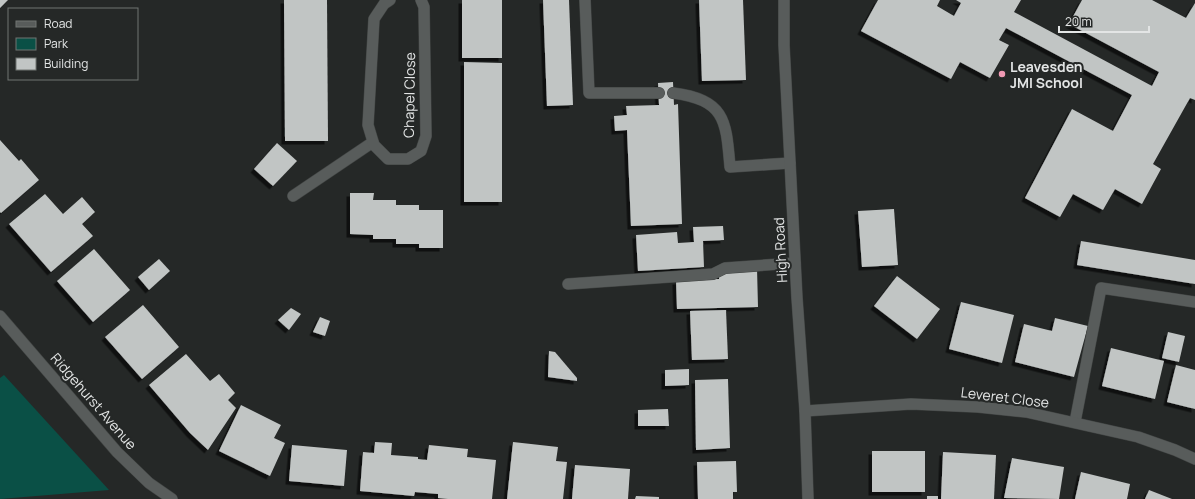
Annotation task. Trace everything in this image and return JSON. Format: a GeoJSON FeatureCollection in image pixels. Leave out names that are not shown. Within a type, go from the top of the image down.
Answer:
{"type":"FeatureCollection","features":[{"type":"Feature","properties":{"kind":"street"},"geometry":{"type":"LineString","coordinates":[[293,196],[372,142],[368,125],[374,19],[384,4],[390,0]]}},
{"type":"Feature","properties":{"kind":"street","name":"Chapel Close"},"geometry":{"type":"LineString","coordinates":[[372,142],[388,159],[408,159],[421,151],[426,136],[424,8],[421,0]]}},
{"type":"Feature","properties":{"kind":"street"},"geometry":{"type":"LineString","coordinates":[[585,0],[589,93],[659,93]]}},
{"type":"Feature","properties":{"kind":"street","name":"High Road"},"geometry":{"type":"LineString","coordinates":[[784,0],[784,45],[795,263],[805,410],[808,499]]}},
{"type":"Feature","properties":{"kind":"street"},"geometry":{"type":"LineString","coordinates":[[673,93],[699,99],[712,106],[720,114],[726,131],[730,167],[790,162]]}},
{"type":"Feature","properties":{"kind":"street"},"geometry":{"type":"LineString","coordinates":[[568,284],[713,274],[725,268],[795,263]]}},
{"type":"Feature","properties":{"kind":"street"},"geometry":{"type":"LineString","coordinates":[[1075,422],[1101,288],[1195,302]]}},
{"type":"Feature","properties":{"kind":"street","name":"Ridgehurst Avenue"},"geometry":{"type":"LineString","coordinates":[[0,316],[117,452],[150,483],[172,499]]}},
{"type":"Feature","properties":{"kind":"street","name":"Leveret Close"},"geometry":{"type":"LineString","coordinates":[[805,410],[911,404],[978,407],[1026,412],[1075,422],[1138,438],[1175,450],[1195,459]]}},
{"type":"Feature","properties":{"kind":"green space"},"geometry":{"type":"Polygon","coordinates":[[[4,375],[109,490],[0,499],[0,378],[4,375]]]}},
{"type":"Feature","properties":{"kind":"building"},"geometry":{"type":"Polygon","coordinates":[[[0,0],[8,0],[0,8],[0,0]]]}},
{"type":"Feature","properties":{"kind":"building"},"geometry":{"type":"Polygon","coordinates":[[[284,0],[327,0],[328,141],[285,141],[284,0]]]}},
{"type":"Feature","properties":{"kind":"building"},"geometry":{"type":"Polygon","coordinates":[[[462,0],[502,0],[502,58],[462,58],[462,0]]]}},
{"type":"Feature","properties":{"kind":"building"},"geometry":{"type":"Polygon","coordinates":[[[543,0],[569,0],[573,105],[547,106],[543,0]]]}},
{"type":"Feature","properties":{"kind":"building"},"geometry":{"type":"Polygon","coordinates":[[[699,0],[743,0],[746,80],[702,81],[699,0]]]}},
{"type":"Feature","properties":{"kind":"building"},"geometry":{"type":"Polygon","coordinates":[[[878,0],[940,0],[937,6],[954,16],[961,3],[956,0],[1021,0],[1014,12],[1152,86],[1159,72],[1069,24],[1082,0],[1152,0],[1186,18],[1195,3],[1195,100],[1190,98],[1153,164],[1161,169],[1142,204],[1115,189],[1103,210],[1073,194],[1060,217],[1025,198],[1072,109],[1113,131],[1132,95],[1006,28],[999,40],[1009,45],[990,78],[960,62],[951,79],[861,31],[878,0]]]}},
{"type":"Feature","properties":{"kind":"building"},"geometry":{"type":"Polygon","coordinates":[[[464,62],[502,63],[502,202],[464,202],[464,62]]]}},
{"type":"Feature","properties":{"kind":"building"},"geometry":{"type":"Polygon","coordinates":[[[673,82],[674,105],[678,104],[682,224],[631,226],[627,130],[615,131],[614,116],[627,115],[626,106],[659,105],[658,83],[673,82]]]}},
{"type":"Feature","properties":{"kind":"building"},"geometry":{"type":"Polygon","coordinates":[[[0,140],[19,161],[21,159],[39,180],[1,213],[0,212],[0,140]]]}},
{"type":"Feature","properties":{"kind":"building"},"geometry":{"type":"Polygon","coordinates":[[[277,143],[297,161],[273,186],[254,169],[277,143]]]}},
{"type":"Feature","properties":{"kind":"building"},"geometry":{"type":"Polygon","coordinates":[[[350,193],[374,193],[373,200],[396,200],[396,205],[419,205],[419,210],[443,210],[443,248],[419,248],[419,244],[396,244],[396,239],[373,239],[373,235],[350,234],[350,193]]]}},
{"type":"Feature","properties":{"kind":"building"},"geometry":{"type":"Polygon","coordinates":[[[45,194],[63,214],[82,197],[95,212],[82,224],[93,236],[51,272],[9,224],[45,194]]]}},
{"type":"Feature","properties":{"kind":"building"},"geometry":{"type":"Polygon","coordinates":[[[894,209],[898,265],[862,267],[858,211],[894,209]]]}},
{"type":"Feature","properties":{"kind":"building"},"geometry":{"type":"Polygon","coordinates":[[[723,226],[724,240],[703,241],[704,267],[638,271],[636,235],[677,232],[678,243],[694,242],[693,227],[723,226]]]}},
{"type":"Feature","properties":{"kind":"building"},"geometry":{"type":"Polygon","coordinates":[[[1081,241],[1195,260],[1195,284],[1077,265],[1081,241]]]}},
{"type":"Feature","properties":{"kind":"building"},"geometry":{"type":"Polygon","coordinates":[[[94,249],[130,290],[93,322],[57,281],[94,249]]]}},
{"type":"Feature","properties":{"kind":"building"},"geometry":{"type":"Polygon","coordinates":[[[159,259],[170,271],[149,290],[138,277],[159,259]]]}},
{"type":"Feature","properties":{"kind":"building"},"geometry":{"type":"Polygon","coordinates":[[[757,268],[758,307],[677,309],[676,281],[719,279],[719,273],[757,268]]]}},
{"type":"Feature","properties":{"kind":"building"},"geometry":{"type":"Polygon","coordinates":[[[897,276],[940,309],[917,339],[874,306],[897,276]]]}},
{"type":"Feature","properties":{"kind":"building"},"geometry":{"type":"Polygon","coordinates":[[[961,302],[1014,315],[1002,363],[949,349],[961,302]]]}},
{"type":"Feature","properties":{"kind":"building"},"geometry":{"type":"Polygon","coordinates":[[[143,305],[179,347],[142,379],[105,337],[143,305]]]}},
{"type":"Feature","properties":{"kind":"building"},"geometry":{"type":"Polygon","coordinates":[[[291,308],[301,314],[289,330],[278,320],[291,308]]]}},
{"type":"Feature","properties":{"kind":"building"},"geometry":{"type":"Polygon","coordinates":[[[726,310],[728,359],[692,360],[690,311],[726,310]]]}},
{"type":"Feature","properties":{"kind":"building"},"geometry":{"type":"Polygon","coordinates":[[[320,317],[330,321],[325,336],[313,332],[320,317]]]}},
{"type":"Feature","properties":{"kind":"building"},"geometry":{"type":"Polygon","coordinates":[[[1055,318],[1088,326],[1074,377],[1015,362],[1024,324],[1052,331],[1055,318]]]}},
{"type":"Feature","properties":{"kind":"building"},"geometry":{"type":"Polygon","coordinates":[[[1168,332],[1185,336],[1179,362],[1162,358],[1168,332]]]}},
{"type":"Feature","properties":{"kind":"building"},"geometry":{"type":"Polygon","coordinates":[[[1111,348],[1164,361],[1155,399],[1102,386],[1111,348]]]}},
{"type":"Feature","properties":{"kind":"building"},"geometry":{"type":"Polygon","coordinates":[[[549,351],[555,352],[577,378],[577,381],[548,377],[549,351]]]}},
{"type":"Feature","properties":{"kind":"building"},"geometry":{"type":"Polygon","coordinates":[[[186,354],[210,381],[219,374],[235,393],[228,400],[236,408],[208,450],[190,433],[149,385],[186,354]]]}},
{"type":"Feature","properties":{"kind":"building"},"geometry":{"type":"Polygon","coordinates":[[[1176,365],[1195,370],[1195,409],[1167,402],[1176,365]]]}},
{"type":"Feature","properties":{"kind":"building"},"geometry":{"type":"Polygon","coordinates":[[[689,369],[689,385],[665,386],[665,370],[689,369]]]}},
{"type":"Feature","properties":{"kind":"building"},"geometry":{"type":"Polygon","coordinates":[[[728,379],[730,448],[696,450],[695,380],[728,379]]]}},
{"type":"Feature","properties":{"kind":"building"},"geometry":{"type":"Polygon","coordinates":[[[241,405],[281,425],[274,438],[285,443],[270,476],[219,451],[241,405]]]}},
{"type":"Feature","properties":{"kind":"building"},"geometry":{"type":"Polygon","coordinates":[[[668,409],[669,426],[638,426],[638,410],[668,409]]]}},
{"type":"Feature","properties":{"kind":"building"},"geometry":{"type":"Polygon","coordinates":[[[375,442],[392,443],[391,455],[418,457],[418,459],[427,460],[429,445],[468,449],[467,457],[496,460],[492,499],[448,499],[438,498],[438,494],[415,492],[414,496],[360,491],[363,452],[374,453],[375,442]]]}},
{"type":"Feature","properties":{"kind":"building"},"geometry":{"type":"Polygon","coordinates":[[[513,442],[558,447],[556,461],[567,462],[563,499],[507,499],[513,442]]]}},
{"type":"Feature","properties":{"kind":"building"},"geometry":{"type":"Polygon","coordinates":[[[292,445],[347,450],[344,486],[289,481],[292,445]]]}},
{"type":"Feature","properties":{"kind":"building"},"geometry":{"type":"Polygon","coordinates":[[[872,451],[925,451],[925,492],[872,492],[872,451]]]}},
{"type":"Feature","properties":{"kind":"building"},"geometry":{"type":"Polygon","coordinates":[[[943,452],[996,455],[994,499],[941,499],[943,452]]]}},
{"type":"Feature","properties":{"kind":"building"},"geometry":{"type":"Polygon","coordinates":[[[1012,458],[1064,467],[1059,499],[1004,498],[1012,458]]]}},
{"type":"Feature","properties":{"kind":"building"},"geometry":{"type":"Polygon","coordinates":[[[736,461],[737,492],[733,492],[733,499],[698,499],[697,462],[736,461]]]}},
{"type":"Feature","properties":{"kind":"building"},"geometry":{"type":"Polygon","coordinates":[[[575,465],[630,469],[628,499],[572,499],[575,465]]]}},
{"type":"Feature","properties":{"kind":"building"},"geometry":{"type":"Polygon","coordinates":[[[1081,472],[1130,484],[1127,499],[1075,499],[1081,472]]]}},
{"type":"Feature","properties":{"kind":"building"},"geometry":{"type":"Polygon","coordinates":[[[1149,490],[1172,499],[1145,499],[1149,490]]]}},
{"type":"Feature","properties":{"kind":"building"},"geometry":{"type":"Polygon","coordinates":[[[636,496],[659,497],[659,499],[635,499],[636,496]]]}},
{"type":"Feature","properties":{"kind":"building"},"geometry":{"type":"Polygon","coordinates":[[[927,496],[938,496],[938,499],[927,499],[927,496]]]}},
{"type":"Feature","properties":{"kind":"place","name":"Leavesden JMI School"},"geometry":{"type":"Point","coordinates":[1002,74]}}]}
